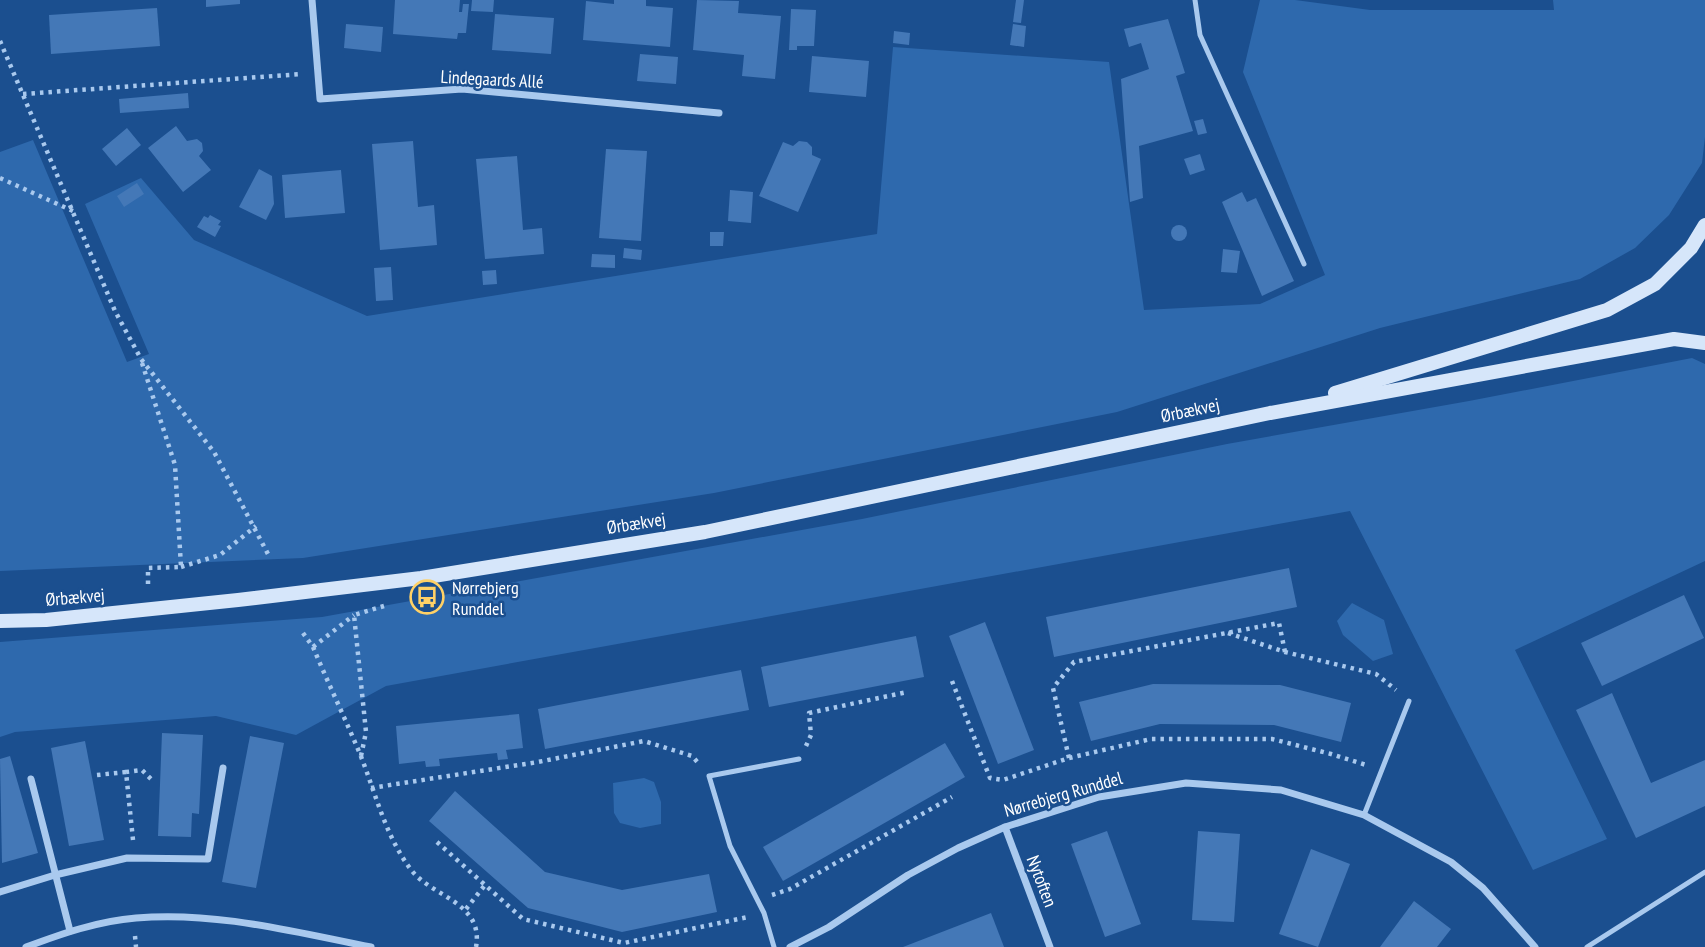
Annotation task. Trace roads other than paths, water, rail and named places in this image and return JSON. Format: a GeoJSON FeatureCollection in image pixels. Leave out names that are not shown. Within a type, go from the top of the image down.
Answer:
{"type":"FeatureCollection","features":[{"type":"Feature","properties":{"kind":"main road","name":"Ørbækvej"},"geometry":{"type":"LineString","coordinates":[[1270,413],[1607,310],[1655,284],[1691,248],[1705,225]]}},
{"type":"Feature","properties":{"kind":"main road","name":"Ørbækvej"},"geometry":{"type":"LineString","coordinates":[[0,621],[47,620],[421,578],[705,532],[1270,413],[1674,339],[1705,343]]}},
{"type":"Feature","properties":{"kind":"street","name":"Lindegaards Allé"},"geometry":{"type":"LineString","coordinates":[[312,0],[320,99],[462,89],[719,113]]}},
{"type":"Feature","properties":{"kind":"street"},"geometry":{"type":"LineString","coordinates":[[0,892],[55,875],[134,859],[208,859],[223,768]]}},
{"type":"Feature","properties":{"kind":"street"},"geometry":{"type":"LineString","coordinates":[[31,779],[70,931]]}},
{"type":"Feature","properties":{"kind":"street","name":"Nørrebjerg Runddel"},"geometry":{"type":"LineString","coordinates":[[790,947],[829,927],[908,875],[1005,827],[1099,797],[1186,783],[1282,790],[1364,815],[1451,862],[1483,888],[1535,947]]}},
{"type":"Feature","properties":{"kind":"street","name":"Nytoften"},"geometry":{"type":"LineString","coordinates":[[1005,827],[1050,947]]}},
{"type":"Feature","properties":{"kind":"street"},"geometry":{"type":"LineString","coordinates":[[26,947],[70,931],[134,918],[218,919],[371,947]]}},
{"type":"Feature","properties":{"kind":"lane"},"geometry":{"type":"LineString","coordinates":[[1195,0],[1200,35],[1304,264]]}},
{"type":"Feature","properties":{"kind":"lane"},"geometry":{"type":"LineString","coordinates":[[1364,815],[1409,701]]}},
{"type":"Feature","properties":{"kind":"lane"},"geometry":{"type":"LineString","coordinates":[[774,947],[764,912],[730,846],[709,776],[799,759]]}},
{"type":"Feature","properties":{"kind":"lane"},"geometry":{"type":"LineString","coordinates":[[1587,947],[1705,872]]}},
{"type":"Feature","properties":{"kind":"place","name":"Nørrebjerg Runddel"},"geometry":{"type":"Point","coordinates":[427,597]}}]}
